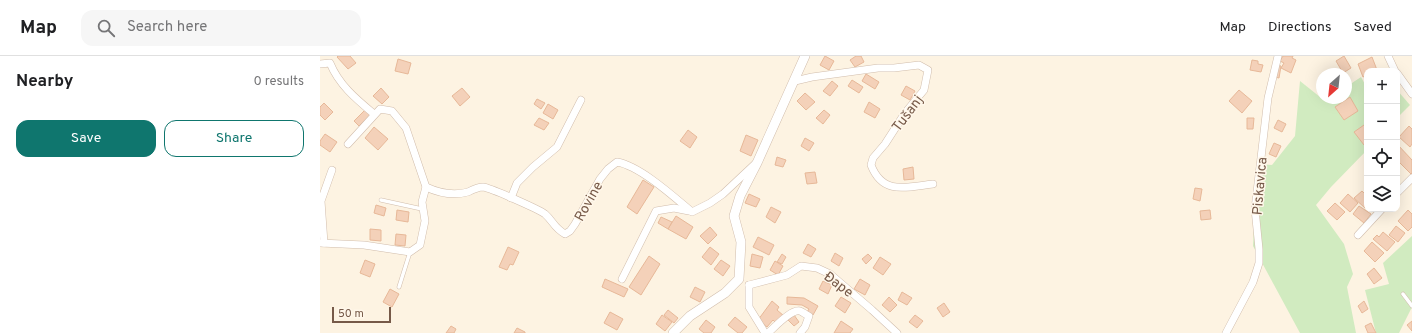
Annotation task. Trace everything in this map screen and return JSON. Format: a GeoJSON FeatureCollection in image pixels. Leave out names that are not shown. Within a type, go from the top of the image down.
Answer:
{"type":"FeatureCollection","features":[{"type":"Feature","properties":{"kind":"street"},"geometry":{"type":"LineString","coordinates":[[673,333],[690,316],[725,293],[739,279],[741,242],[734,216],[740,196],[795,81],[805,56]]}},
{"type":"Feature","properties":{"kind":"street","name":"Piskavica"},"geometry":{"type":"LineString","coordinates":[[1226,333],[1253,282],[1259,264],[1255,209],[1268,98],[1278,56]]}},
{"type":"Feature","properties":{"kind":"street"},"geometry":{"type":"LineString","coordinates":[[1388,56],[1394,68]]}},
{"type":"Feature","properties":{"kind":"street"},"geometry":{"type":"LineString","coordinates":[[320,64],[330,63],[340,83],[374,114]]}},
{"type":"Feature","properties":{"kind":"street","name":"Tušanj"},"geometry":{"type":"LineString","coordinates":[[795,81],[812,77],[878,68],[919,65],[928,70],[924,90],[905,113],[885,144],[873,158],[870,165],[874,174],[884,184],[897,188],[933,184]]}},
{"type":"Feature","properties":{"kind":"street"},"geometry":{"type":"LineString","coordinates":[[1400,78],[1412,94]]}},
{"type":"Feature","properties":{"kind":"street"},"geometry":{"type":"LineString","coordinates":[[511,198],[517,183],[557,147],[582,100]]}},
{"type":"Feature","properties":{"kind":"street"},"geometry":{"type":"LineString","coordinates":[[332,170],[321,201],[322,243],[364,245],[410,252],[420,245],[424,221],[422,208],[423,196],[426,187],[406,128],[392,111],[380,109],[348,144]]}},
{"type":"Feature","properties":{"kind":"street","name":"Rovine"},"geometry":{"type":"LineString","coordinates":[[426,187],[447,194],[463,193],[482,187],[527,204],[546,214],[558,230],[565,234],[570,231],[575,224],[600,179],[608,169],[617,162],[629,165],[666,189],[692,212]]}},
{"type":"Feature","properties":{"kind":"street"},"geometry":{"type":"LineString","coordinates":[[622,280],[656,211],[674,208],[692,212],[710,203],[722,194],[756,163]]}},
{"type":"Feature","properties":{"kind":"street"},"geometry":{"type":"LineString","coordinates":[[1400,190],[1412,178]]}},
{"type":"Feature","properties":{"kind":"street"},"geometry":{"type":"LineString","coordinates":[[1358,235],[1379,212]]}},
{"type":"Feature","properties":{"kind":"street","name":"Đape"},"geometry":{"type":"LineString","coordinates":[[749,284],[787,275],[801,266],[817,268],[830,274],[897,333]]}},
{"type":"Feature","properties":{"kind":"street"},"geometry":{"type":"LineString","coordinates":[[739,279],[749,284],[749,307],[765,333]]}},
{"type":"Feature","properties":{"kind":"street"},"geometry":{"type":"LineString","coordinates":[[768,333],[790,314],[796,311],[802,311],[808,316],[802,333]]}},
{"type":"Feature","properties":{"kind":"lane"},"geometry":{"type":"LineString","coordinates":[[381,200],[422,208]]}},
{"type":"Feature","properties":{"kind":"lane"},"geometry":{"type":"LineString","coordinates":[[399,287],[410,252]]}},
{"type":"Feature","properties":{"kind":"lane"},"geometry":{"type":"LineString","coordinates":[[1403,294],[1412,306]]}},
{"type":"Feature","properties":{"kind":"green space"},"geometry":{"type":"Polygon","coordinates":[[[1361,77],[1364,82],[1364,153],[1331,187],[1316,205],[1344,244],[1353,274],[1347,287],[1356,333],[1300,333],[1253,246],[1257,164],[1272,165],[1295,136],[1300,81],[1316,94],[1316,104],[1352,104],[1352,83],[1361,77]]]}},
{"type":"Feature","properties":{"kind":"green space"},"geometry":{"type":"Polygon","coordinates":[[[1400,93],[1410,105],[1400,115],[1400,93]]]}},
{"type":"Feature","properties":{"kind":"green space"},"geometry":{"type":"Polygon","coordinates":[[[1412,236],[1412,307],[1399,333],[1376,333],[1365,290],[1389,284],[1383,263],[1412,236]]]}},
{"type":"Feature","properties":{"kind":"building"},"geometry":{"type":"Polygon","coordinates":[[[350,56],[356,63],[348,69],[337,57],[350,56]]]}},
{"type":"Feature","properties":{"kind":"building"},"geometry":{"type":"Polygon","coordinates":[[[825,56],[834,61],[829,70],[820,65],[825,56]]]}},
{"type":"Feature","properties":{"kind":"building"},"geometry":{"type":"Polygon","coordinates":[[[856,56],[861,56],[864,62],[855,67],[850,60],[856,56]]]}},
{"type":"Feature","properties":{"kind":"building"},"geometry":{"type":"Polygon","coordinates":[[[1283,56],[1293,56],[1292,58],[1296,60],[1291,73],[1281,68],[1284,63],[1280,61],[1283,56]]]}},
{"type":"Feature","properties":{"kind":"building"},"geometry":{"type":"Polygon","coordinates":[[[1344,56],[1351,68],[1340,68],[1336,61],[1344,56]]]}},
{"type":"Feature","properties":{"kind":"building"},"geometry":{"type":"Polygon","coordinates":[[[1372,57],[1376,68],[1364,68],[1363,77],[1358,64],[1372,57]]]}},
{"type":"Feature","properties":{"kind":"building"},"geometry":{"type":"Polygon","coordinates":[[[398,59],[411,63],[408,74],[395,71],[398,59]]]}},
{"type":"Feature","properties":{"kind":"building"},"geometry":{"type":"Polygon","coordinates":[[[1252,60],[1258,61],[1258,64],[1263,65],[1261,72],[1250,70],[1252,60]]]}},
{"type":"Feature","properties":{"kind":"building"},"geometry":{"type":"Polygon","coordinates":[[[1273,64],[1281,66],[1279,78],[1271,76],[1273,64]]]}},
{"type":"Feature","properties":{"kind":"building"},"geometry":{"type":"Polygon","coordinates":[[[866,74],[879,82],[875,89],[862,81],[866,74]]]}},
{"type":"Feature","properties":{"kind":"building"},"geometry":{"type":"Polygon","coordinates":[[[852,80],[863,87],[859,93],[848,86],[852,80]]]}},
{"type":"Feature","properties":{"kind":"building"},"geometry":{"type":"Polygon","coordinates":[[[832,81],[838,86],[830,96],[823,91],[832,81]]]}},
{"type":"Feature","properties":{"kind":"building"},"geometry":{"type":"Polygon","coordinates":[[[906,86],[915,91],[910,100],[901,95],[906,86]]]}},
{"type":"Feature","properties":{"kind":"building"},"geometry":{"type":"Polygon","coordinates":[[[381,88],[389,97],[382,104],[373,96],[381,88]]]}},
{"type":"Feature","properties":{"kind":"building"},"geometry":{"type":"Polygon","coordinates":[[[462,88],[470,97],[460,106],[452,96],[462,88]]]}},
{"type":"Feature","properties":{"kind":"building"},"geometry":{"type":"Polygon","coordinates":[[[1239,90],[1252,101],[1242,113],[1229,101],[1239,90]]]}},
{"type":"Feature","properties":{"kind":"building"},"geometry":{"type":"Polygon","coordinates":[[[805,93],[815,102],[806,110],[797,101],[805,93]]]}},
{"type":"Feature","properties":{"kind":"building"},"geometry":{"type":"Polygon","coordinates":[[[537,99],[545,103],[541,109],[534,104],[537,99]]]}},
{"type":"Feature","properties":{"kind":"building"},"geometry":{"type":"Polygon","coordinates":[[[1352,100],[1358,111],[1344,120],[1335,107],[1340,104],[1352,104],[1352,100]]]}},
{"type":"Feature","properties":{"kind":"building"},"geometry":{"type":"Polygon","coordinates":[[[869,102],[880,109],[875,118],[864,112],[869,102]]]}},
{"type":"Feature","properties":{"kind":"building"},"geometry":{"type":"Polygon","coordinates":[[[324,103],[333,112],[325,120],[320,115],[320,107],[324,103]]]}},
{"type":"Feature","properties":{"kind":"building"},"geometry":{"type":"Polygon","coordinates":[[[548,104],[558,110],[553,119],[543,113],[548,104]]]}},
{"type":"Feature","properties":{"kind":"building"},"geometry":{"type":"Polygon","coordinates":[[[365,110],[370,115],[359,126],[354,121],[365,110]]]}},
{"type":"Feature","properties":{"kind":"building"},"geometry":{"type":"Polygon","coordinates":[[[824,110],[830,115],[823,124],[816,118],[824,110]]]}},
{"type":"Feature","properties":{"kind":"building"},"geometry":{"type":"Polygon","coordinates":[[[539,118],[549,123],[544,130],[534,125],[539,118]]]}},
{"type":"Feature","properties":{"kind":"building"},"geometry":{"type":"Polygon","coordinates":[[[1247,118],[1254,118],[1253,129],[1247,129],[1247,118]]]}},
{"type":"Feature","properties":{"kind":"building"},"geometry":{"type":"Polygon","coordinates":[[[1278,120],[1286,124],[1282,132],[1274,128],[1278,120]]]}},
{"type":"Feature","properties":{"kind":"building"},"geometry":{"type":"Polygon","coordinates":[[[1364,125],[1364,145],[1354,132],[1364,125]]]}},
{"type":"Feature","properties":{"kind":"building"},"geometry":{"type":"Polygon","coordinates":[[[1409,126],[1412,129],[1412,144],[1410,147],[1400,138],[1400,136],[1409,126]]]}},
{"type":"Feature","properties":{"kind":"building"},"geometry":{"type":"Polygon","coordinates":[[[374,127],[388,139],[378,150],[365,138],[374,127]]]}},
{"type":"Feature","properties":{"kind":"building"},"geometry":{"type":"Polygon","coordinates":[[[688,130],[697,137],[690,148],[680,141],[688,130]]]}},
{"type":"Feature","properties":{"kind":"building"},"geometry":{"type":"Polygon","coordinates":[[[325,134],[337,142],[330,152],[320,145],[320,141],[325,134]]]}},
{"type":"Feature","properties":{"kind":"building"},"geometry":{"type":"Polygon","coordinates":[[[746,135],[758,140],[751,156],[740,151],[746,135]]]}},
{"type":"Feature","properties":{"kind":"building"},"geometry":{"type":"Polygon","coordinates":[[[805,138],[814,143],[809,151],[801,146],[805,138]]]}},
{"type":"Feature","properties":{"kind":"building"},"geometry":{"type":"Polygon","coordinates":[[[1274,143],[1281,146],[1276,157],[1269,154],[1274,143]]]}},
{"type":"Feature","properties":{"kind":"building"},"geometry":{"type":"Polygon","coordinates":[[[1400,147],[1412,160],[1411,174],[1400,163],[1400,147]]]}},
{"type":"Feature","properties":{"kind":"building"},"geometry":{"type":"Polygon","coordinates":[[[777,157],[786,160],[783,167],[775,165],[777,157]]]}},
{"type":"Feature","properties":{"kind":"building"},"geometry":{"type":"Polygon","coordinates":[[[913,167],[914,179],[904,180],[903,169],[913,167]]]}},
{"type":"Feature","properties":{"kind":"building"},"geometry":{"type":"Polygon","coordinates":[[[815,172],[817,183],[807,184],[805,173],[815,172]]]}},
{"type":"Feature","properties":{"kind":"building"},"geometry":{"type":"Polygon","coordinates":[[[643,180],[654,187],[637,214],[627,207],[643,180]]]}},
{"type":"Feature","properties":{"kind":"building"},"geometry":{"type":"Polygon","coordinates":[[[1195,188],[1202,189],[1200,201],[1193,199],[1195,188]]]}},
{"type":"Feature","properties":{"kind":"building"},"geometry":{"type":"Polygon","coordinates":[[[1362,191],[1364,193],[1364,207],[1354,198],[1362,191]]]}},
{"type":"Feature","properties":{"kind":"building"},"geometry":{"type":"Polygon","coordinates":[[[749,194],[760,199],[756,207],[745,203],[749,194]]]}},
{"type":"Feature","properties":{"kind":"building"},"geometry":{"type":"Polygon","coordinates":[[[1348,194],[1358,203],[1350,212],[1340,203],[1348,194]]]}},
{"type":"Feature","properties":{"kind":"building"},"geometry":{"type":"Polygon","coordinates":[[[1335,203],[1345,212],[1337,220],[1327,211],[1335,203]]]}},
{"type":"Feature","properties":{"kind":"building"},"geometry":{"type":"Polygon","coordinates":[[[376,205],[386,208],[384,216],[374,213],[376,205]]]}},
{"type":"Feature","properties":{"kind":"building"},"geometry":{"type":"Polygon","coordinates":[[[1359,206],[1364,209],[1364,212],[1371,214],[1364,223],[1353,214],[1359,206]]]}},
{"type":"Feature","properties":{"kind":"building"},"geometry":{"type":"Polygon","coordinates":[[[771,207],[781,212],[775,223],[766,217],[771,207]]]}},
{"type":"Feature","properties":{"kind":"building"},"geometry":{"type":"Polygon","coordinates":[[[397,210],[409,212],[408,222],[396,220],[397,210]]]}},
{"type":"Feature","properties":{"kind":"building"},"geometry":{"type":"Polygon","coordinates":[[[1210,210],[1211,219],[1201,220],[1200,211],[1210,210]]]}},
{"type":"Feature","properties":{"kind":"building"},"geometry":{"type":"Polygon","coordinates":[[[1408,210],[1412,214],[1412,227],[1408,231],[1398,221],[1408,210]]]}},
{"type":"Feature","properties":{"kind":"building"},"geometry":{"type":"Polygon","coordinates":[[[676,216],[693,227],[686,239],[668,229],[676,216]]]}},
{"type":"Feature","properties":{"kind":"building"},"geometry":{"type":"Polygon","coordinates":[[[661,217],[672,222],[668,229],[658,223],[661,217]]]}},
{"type":"Feature","properties":{"kind":"building"},"geometry":{"type":"Polygon","coordinates":[[[1396,226],[1405,233],[1398,242],[1389,235],[1396,226]]]}},
{"type":"Feature","properties":{"kind":"building"},"geometry":{"type":"Polygon","coordinates":[[[710,227],[717,235],[708,244],[700,236],[710,227]]]}},
{"type":"Feature","properties":{"kind":"building"},"geometry":{"type":"Polygon","coordinates":[[[370,229],[381,230],[381,241],[370,240],[370,229]]]}},
{"type":"Feature","properties":{"kind":"building"},"geometry":{"type":"Polygon","coordinates":[[[1383,232],[1395,242],[1387,251],[1373,239],[1377,235],[1379,237],[1383,232]]]}},
{"type":"Feature","properties":{"kind":"building"},"geometry":{"type":"Polygon","coordinates":[[[396,234],[406,235],[405,246],[395,245],[396,234]]]}},
{"type":"Feature","properties":{"kind":"building"},"geometry":{"type":"Polygon","coordinates":[[[758,237],[774,245],[769,255],[753,247],[758,237]]]}},
{"type":"Feature","properties":{"kind":"building"},"geometry":{"type":"Polygon","coordinates":[[[1372,242],[1384,253],[1375,262],[1364,251],[1372,242]]]}},
{"type":"Feature","properties":{"kind":"building"},"geometry":{"type":"Polygon","coordinates":[[[808,244],[816,249],[811,257],[803,253],[808,244]]]}},
{"type":"Feature","properties":{"kind":"building"},"geometry":{"type":"Polygon","coordinates":[[[508,247],[519,252],[513,265],[510,264],[507,270],[499,267],[508,247]]]}},
{"type":"Feature","properties":{"kind":"building"},"geometry":{"type":"Polygon","coordinates":[[[710,247],[719,254],[711,265],[702,257],[710,247]]]}},
{"type":"Feature","properties":{"kind":"building"},"geometry":{"type":"Polygon","coordinates":[[[835,253],[843,258],[839,266],[831,261],[835,253]]]}},
{"type":"Feature","properties":{"kind":"building"},"geometry":{"type":"Polygon","coordinates":[[[752,254],[763,257],[760,268],[750,266],[752,254]]]}},
{"type":"Feature","properties":{"kind":"building"},"geometry":{"type":"Polygon","coordinates":[[[782,254],[786,257],[782,264],[777,262],[782,254]]]}},
{"type":"Feature","properties":{"kind":"building"},"geometry":{"type":"Polygon","coordinates":[[[868,254],[872,258],[866,264],[862,259],[868,254]]]}},
{"type":"Feature","properties":{"kind":"building"},"geometry":{"type":"Polygon","coordinates":[[[649,256],[660,264],[641,295],[629,287],[649,256]]]}},
{"type":"Feature","properties":{"kind":"building"},"geometry":{"type":"Polygon","coordinates":[[[880,257],[891,264],[883,275],[873,268],[880,257]]]}},
{"type":"Feature","properties":{"kind":"building"},"geometry":{"type":"Polygon","coordinates":[[[365,260],[375,264],[370,277],[360,273],[365,260]]]}},
{"type":"Feature","properties":{"kind":"building"},"geometry":{"type":"Polygon","coordinates":[[[721,260],[730,266],[723,276],[714,269],[721,260]]]}},
{"type":"Feature","properties":{"kind":"building"},"geometry":{"type":"Polygon","coordinates":[[[775,261],[783,266],[778,275],[770,270],[775,261]]]}},
{"type":"Feature","properties":{"kind":"building"},"geometry":{"type":"Polygon","coordinates":[[[1374,268],[1382,278],[1374,284],[1367,274],[1374,268]]]}},
{"type":"Feature","properties":{"kind":"building"},"geometry":{"type":"Polygon","coordinates":[[[605,279],[628,289],[624,297],[602,287],[605,279]]]}},
{"type":"Feature","properties":{"kind":"building"},"geometry":{"type":"Polygon","coordinates":[[[860,279],[870,285],[865,295],[854,289],[860,279]]]}},
{"type":"Feature","properties":{"kind":"building"},"geometry":{"type":"Polygon","coordinates":[[[823,281],[832,285],[828,294],[819,289],[823,281]]]}},
{"type":"Feature","properties":{"kind":"building"},"geometry":{"type":"Polygon","coordinates":[[[695,287],[705,292],[700,302],[690,297],[695,287]]]}},
{"type":"Feature","properties":{"kind":"building"},"geometry":{"type":"Polygon","coordinates":[[[390,289],[399,294],[392,307],[383,302],[390,289]]]}},
{"type":"Feature","properties":{"kind":"building"},"geometry":{"type":"Polygon","coordinates":[[[902,292],[912,298],[907,305],[898,300],[902,292]]]}},
{"type":"Feature","properties":{"kind":"building"},"geometry":{"type":"Polygon","coordinates":[[[787,297],[804,298],[818,306],[813,315],[807,312],[809,309],[802,305],[787,304],[787,297]]]}},
{"type":"Feature","properties":{"kind":"building"},"geometry":{"type":"Polygon","coordinates":[[[841,297],[851,303],[845,313],[835,306],[841,297]]]}},
{"type":"Feature","properties":{"kind":"building"},"geometry":{"type":"Polygon","coordinates":[[[889,297],[897,305],[890,312],[882,305],[889,297]]]}},
{"type":"Feature","properties":{"kind":"building"},"geometry":{"type":"Polygon","coordinates":[[[772,301],[779,307],[777,310],[784,316],[777,324],[773,320],[767,327],[758,320],[772,301]]]}},
{"type":"Feature","properties":{"kind":"building"},"geometry":{"type":"Polygon","coordinates":[[[1364,301],[1368,309],[1362,313],[1358,306],[1364,301]]]}},
{"type":"Feature","properties":{"kind":"building"},"geometry":{"type":"Polygon","coordinates":[[[944,303],[950,312],[943,317],[937,308],[944,303]]]}},
{"type":"Feature","properties":{"kind":"building"},"geometry":{"type":"Polygon","coordinates":[[[668,310],[678,318],[674,323],[664,315],[668,310]]]}},
{"type":"Feature","properties":{"kind":"building"},"geometry":{"type":"Polygon","coordinates":[[[610,312],[623,319],[617,330],[604,323],[610,312]]]}},
{"type":"Feature","properties":{"kind":"building"},"geometry":{"type":"Polygon","coordinates":[[[662,315],[672,322],[665,331],[656,324],[662,315]]]}},
{"type":"Feature","properties":{"kind":"building"},"geometry":{"type":"Polygon","coordinates":[[[794,315],[799,322],[794,326],[788,320],[794,315]]]}},
{"type":"Feature","properties":{"kind":"building"},"geometry":{"type":"Polygon","coordinates":[[[915,315],[923,321],[917,328],[909,322],[915,315]]]}},
{"type":"Feature","properties":{"kind":"building"},"geometry":{"type":"Polygon","coordinates":[[[735,317],[747,327],[742,333],[738,333],[728,325],[735,317]]]}},
{"type":"Feature","properties":{"kind":"building"},"geometry":{"type":"Polygon","coordinates":[[[706,320],[715,327],[711,333],[704,333],[699,329],[706,320]]]}},
{"type":"Feature","properties":{"kind":"building"},"geometry":{"type":"Polygon","coordinates":[[[841,321],[853,329],[850,333],[834,333],[841,321]]]}},
{"type":"Feature","properties":{"kind":"building"},"geometry":{"type":"Polygon","coordinates":[[[1412,321],[1412,331],[1407,325],[1412,321]]]}},
{"type":"Feature","properties":{"kind":"building"},"geometry":{"type":"Polygon","coordinates":[[[1371,323],[1376,333],[1368,333],[1365,326],[1371,323]]]}},
{"type":"Feature","properties":{"kind":"building"},"geometry":{"type":"Polygon","coordinates":[[[451,326],[456,329],[454,333],[446,333],[451,326]]]}},
{"type":"Feature","properties":{"kind":"building"},"geometry":{"type":"Polygon","coordinates":[[[517,328],[525,332],[525,333],[514,333],[517,328]]]}}]}
